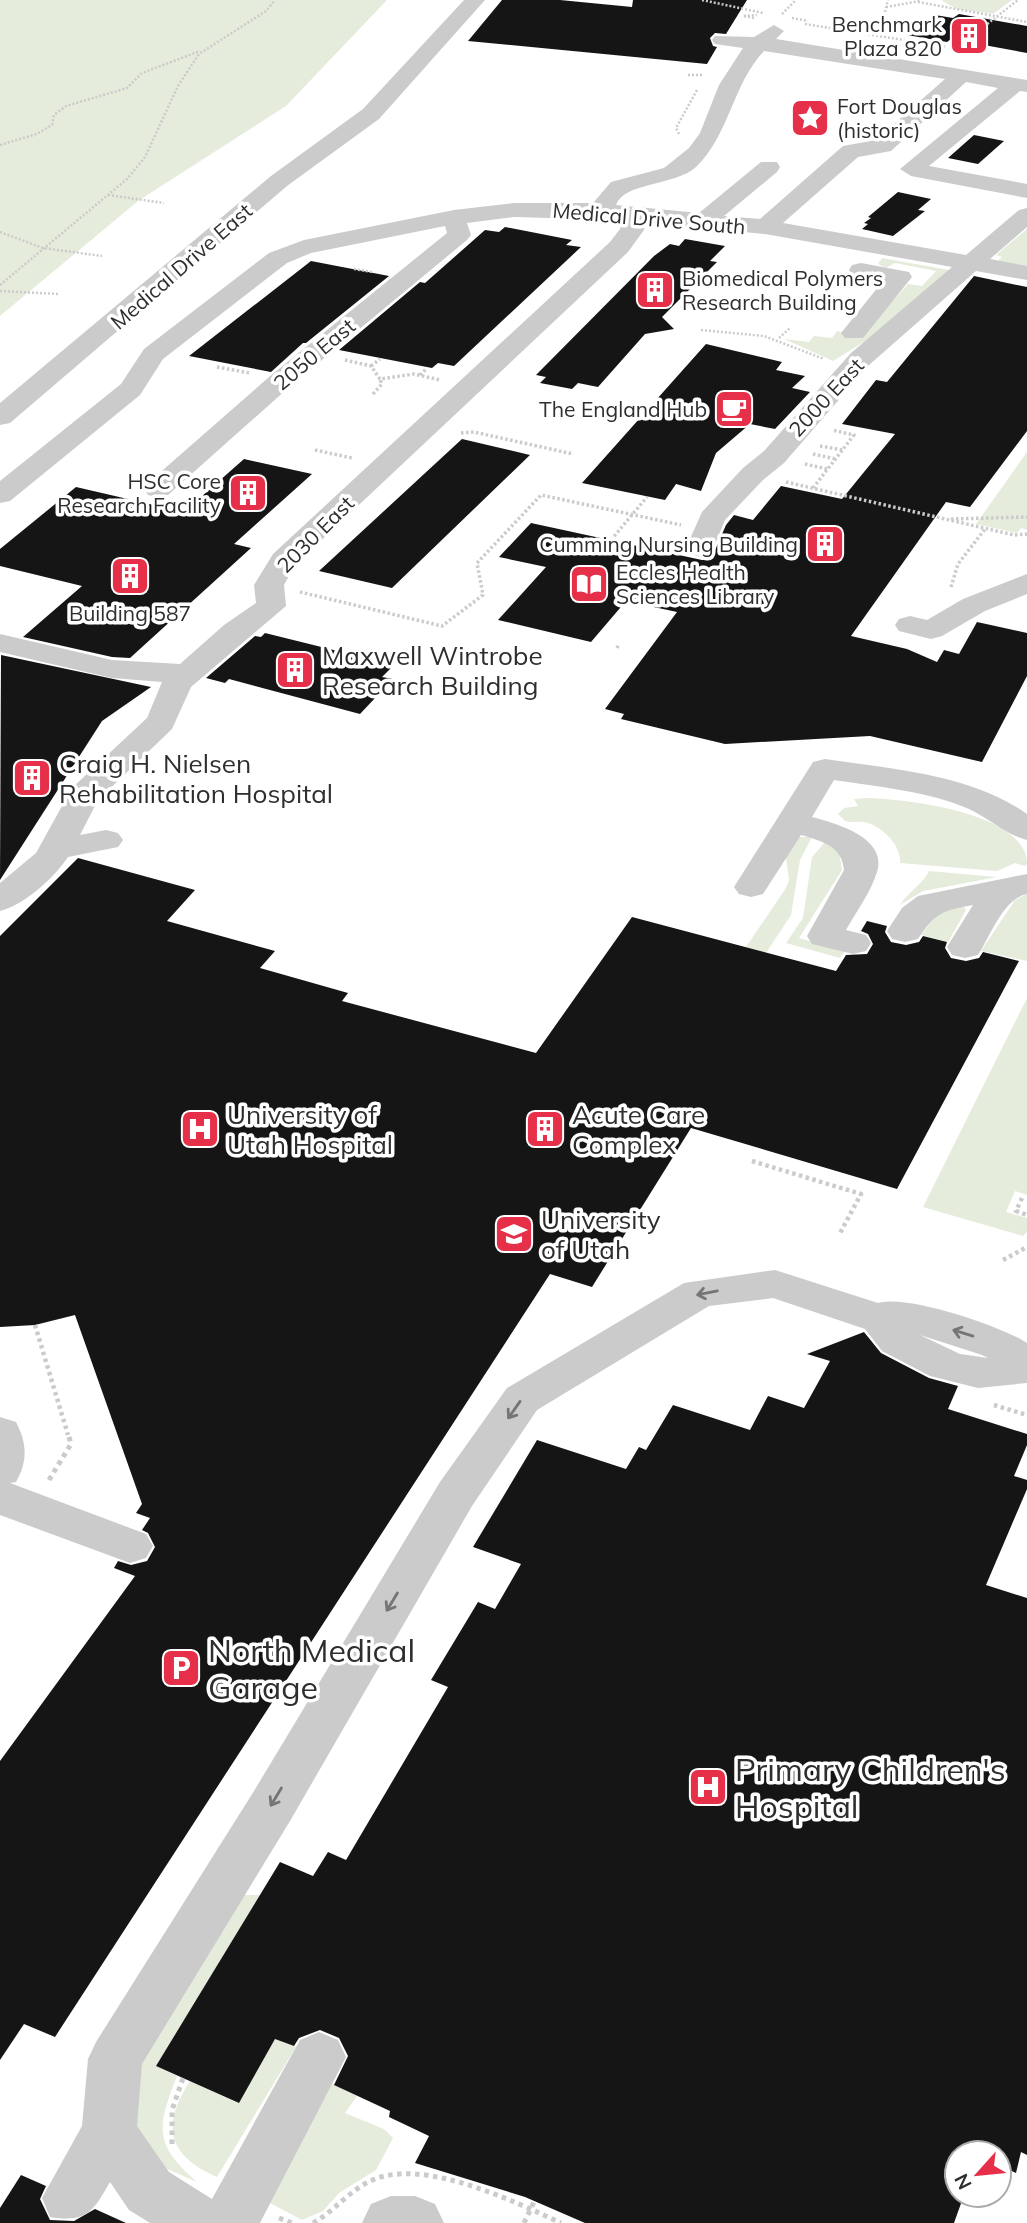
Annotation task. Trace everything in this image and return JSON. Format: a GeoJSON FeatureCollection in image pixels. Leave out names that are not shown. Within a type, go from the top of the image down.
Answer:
{"type":"FeatureCollection","features":[{"type":"Feature","properties":{"kind":"street","name":"Medical Drive East"},"geometry":{"type":"LineString","coordinates":[[77,355],[279,181],[371,114],[475,0]]}},
{"type":"Feature","properties":{"kind":"street"},"geometry":{"type":"LineString","coordinates":[[602,211],[606,195],[613,188],[668,175],[680,169],[707,144],[725,94],[757,42],[781,18]]}},
{"type":"Feature","properties":{"kind":"street"},"geometry":{"type":"LineString","coordinates":[[722,40],[757,42],[1022,85]]}},
{"type":"Feature","properties":{"kind":"street"},"geometry":{"type":"LineString","coordinates":[[864,82],[890,62]]}},
{"type":"Feature","properties":{"kind":"street"},"geometry":{"type":"LineString","coordinates":[[909,84],[927,68]]}},
{"type":"Feature","properties":{"kind":"street"},"geometry":{"type":"LineString","coordinates":[[765,227],[851,151],[883,146],[963,74]]}},
{"type":"Feature","properties":{"kind":"street"},"geometry":{"type":"LineString","coordinates":[[1022,85],[903,175],[1027,191]]}},
{"type":"Feature","properties":{"kind":"street"},"geometry":{"type":"LineString","coordinates":[[704,221],[769,167]]}},
{"type":"Feature","properties":{"kind":"street","name":"Medical Drive South"},"geometry":{"type":"LineString","coordinates":[[144,367],[153,354],[278,258],[291,251],[454,218],[525,210],[602,211],[765,227],[1027,273]]}},
{"type":"Feature","properties":{"kind":"street","name":"2030 East"},"geometry":{"type":"LineString","coordinates":[[0,901],[50,859],[84,795],[161,722],[177,683],[235,631],[271,606],[269,584],[283,560],[620,247],[632,230],[635,214]]}},
{"type":"Feature","properties":{"kind":"street","name":"2050 East"},"geometry":{"type":"LineString","coordinates":[[158,489],[278,383],[459,235],[454,218]]}},
{"type":"Feature","properties":{"kind":"street","name":"2000 East"},"geometry":{"type":"LineString","coordinates":[[703,539],[712,519],[752,474],[774,457],[844,376],[972,262],[1025,220]]}},
{"type":"Feature","properties":{"kind":"street"},"geometry":{"type":"LineString","coordinates":[[854,333],[900,277],[861,270],[883,247]]}},
{"type":"Feature","properties":{"kind":"street"},"geometry":{"type":"LineString","coordinates":[[522,305],[552,310]]}},
{"type":"Feature","properties":{"kind":"street","name":"Medical Drive East"},"geometry":{"type":"LineString","coordinates":[[77,355],[144,367]]}},
{"type":"Feature","properties":{"kind":"street"},"geometry":{"type":"LineString","coordinates":[[0,417],[77,355]]}},
{"type":"Feature","properties":{"kind":"street"},"geometry":{"type":"LineString","coordinates":[[0,495],[131,389],[144,367]]}},
{"type":"Feature","properties":{"kind":"street"},"geometry":{"type":"LineString","coordinates":[[921,628],[1027,583]]}},
{"type":"Feature","properties":{"kind":"street"},"geometry":{"type":"LineString","coordinates":[[0,643],[112,669],[188,674]]}},
{"type":"Feature","properties":{"kind":"street"},"geometry":{"type":"LineString","coordinates":[[751,887],[825,769],[911,782],[955,793],[987,805],[1027,830]]}},
{"type":"Feature","properties":{"kind":"street"},"geometry":{"type":"LineString","coordinates":[[791,822],[838,836],[854,846],[862,859],[860,870],[825,936],[853,943]]}},
{"type":"Feature","properties":{"kind":"street"},"geometry":{"type":"LineString","coordinates":[[57,849],[106,840]]}},
{"type":"Feature","properties":{"kind":"street"},"geometry":{"type":"LineString","coordinates":[[905,931],[914,915],[930,903],[963,894],[1018,886]]}},
{"type":"Feature","properties":{"kind":"street"},"geometry":{"type":"LineString","coordinates":[[965,947],[988,910],[1018,886]]}},
{"type":"Feature","properties":{"kind":"street"},"geometry":{"type":"LineString","coordinates":[[70,2198],[109,2132],[115,2059],[272,1806],[456,1494],[522,1399],[699,1293],[775,1284],[880,1319],[890,1314],[911,1317],[997,1343],[1023,1367]]}},
{"type":"Feature","properties":{"kind":"street"},"geometry":{"type":"LineString","coordinates":[[0,1433],[4,1452],[0,1470]]}},
{"type":"Feature","properties":{"kind":"street"},"geometry":{"type":"LineString","coordinates":[[0,1497],[130,1546]]}},
{"type":"Feature","properties":{"kind":"street"},"geometry":{"type":"LineString","coordinates":[[230,2223],[319,2057]]}},
{"type":"Feature","properties":{"kind":"street"},"geometry":{"type":"LineString","coordinates":[[109,2132],[149,2191],[200,2223]]}},
{"type":"Feature","properties":{"kind":"street"},"geometry":{"type":"LineString","coordinates":[[391,2223],[415,2223]]}},
{"type":"Feature","properties":{"kind":"path"},"geometry":{"type":"LineString","coordinates":[[0,145],[37,134],[51,125],[54,115],[66,106],[127,88],[142,73],[204,50],[258,17],[275,0]]}},
{"type":"Feature","properties":{"kind":"path"},"geometry":{"type":"LineString","coordinates":[[702,0],[764,13]]}},
{"type":"Feature","properties":{"kind":"path"},"geometry":{"type":"LineString","coordinates":[[796,0],[787,5],[781,18],[969,51]]}},
{"type":"Feature","properties":{"kind":"path"},"geometry":{"type":"LineString","coordinates":[[869,34],[883,20],[888,0]]}},
{"type":"Feature","properties":{"kind":"path"},"geometry":{"type":"LineString","coordinates":[[938,0],[944,7]]}},
{"type":"Feature","properties":{"kind":"path"},"geometry":{"type":"LineString","coordinates":[[981,29],[1018,0]]}},
{"type":"Feature","properties":{"kind":"path"},"geometry":{"type":"LineString","coordinates":[[886,7],[920,1],[1027,22]]}},
{"type":"Feature","properties":{"kind":"path"},"geometry":{"type":"LineString","coordinates":[[957,49],[965,41]]}},
{"type":"Feature","properties":{"kind":"path"},"geometry":{"type":"LineString","coordinates":[[0,285],[138,167],[187,70],[204,50]]}},
{"type":"Feature","properties":{"kind":"path"},"geometry":{"type":"LineString","coordinates":[[687,135],[676,132],[676,128],[705,74],[688,75]]}},
{"type":"Feature","properties":{"kind":"path"},"geometry":{"type":"LineString","coordinates":[[685,99],[690,99]]}},
{"type":"Feature","properties":{"kind":"path"},"geometry":{"type":"LineString","coordinates":[[107,195],[164,203]]}},
{"type":"Feature","properties":{"kind":"path"},"geometry":{"type":"LineString","coordinates":[[0,232],[43,248],[102,256]]}},
{"type":"Feature","properties":{"kind":"path"},"geometry":{"type":"LineString","coordinates":[[0,291],[58,294]]}},
{"type":"Feature","properties":{"kind":"path"},"geometry":{"type":"LineString","coordinates":[[779,338],[790,328]]}},
{"type":"Feature","properties":{"kind":"path"},"geometry":{"type":"LineString","coordinates":[[701,330],[739,331],[779,338],[824,359],[844,376]]}},
{"type":"Feature","properties":{"kind":"path"},"geometry":{"type":"LineString","coordinates":[[337,359],[371,366],[382,384],[373,394]]}},
{"type":"Feature","properties":{"kind":"path"},"geometry":{"type":"LineString","coordinates":[[371,366],[380,359]]}},
{"type":"Feature","properties":{"kind":"path"},"geometry":{"type":"LineString","coordinates":[[217,367],[240,371]]}},
{"type":"Feature","properties":{"kind":"path"},"geometry":{"type":"LineString","coordinates":[[419,375],[427,368]]}},
{"type":"Feature","properties":{"kind":"path"},"geometry":{"type":"LineString","coordinates":[[380,379],[419,375],[442,380]]}},
{"type":"Feature","properties":{"kind":"path"},"geometry":{"type":"LineString","coordinates":[[426,427],[454,433],[474,432],[573,454]]}},
{"type":"Feature","properties":{"kind":"path"},"geometry":{"type":"LineString","coordinates":[[315,450],[364,461]]}},
{"type":"Feature","properties":{"kind":"path"},"geometry":{"type":"LineString","coordinates":[[843,450],[813,488],[985,529],[1014,535],[1027,534]]}},
{"type":"Feature","properties":{"kind":"path"},"geometry":{"type":"LineString","coordinates":[[269,584],[442,626],[483,595],[477,562],[541,495],[703,539]]}},
{"type":"Feature","properties":{"kind":"path"},"geometry":{"type":"LineString","coordinates":[[611,540],[648,497]]}},
{"type":"Feature","properties":{"kind":"path"},"geometry":{"type":"LineString","coordinates":[[946,519],[1027,517]]}},
{"type":"Feature","properties":{"kind":"path"},"geometry":{"type":"LineString","coordinates":[[951,590],[951,580],[985,529]]}},
{"type":"Feature","properties":{"kind":"path"},"geometry":{"type":"LineString","coordinates":[[752,1161],[862,1194],[839,1235]]}},
{"type":"Feature","properties":{"kind":"path"},"geometry":{"type":"LineString","coordinates":[[1022,1198],[1016,1211],[1027,1215]]}},
{"type":"Feature","properties":{"kind":"path"},"geometry":{"type":"LineString","coordinates":[[1003,1260],[1027,1247]]}},
{"type":"Feature","properties":{"kind":"path"},"geometry":{"type":"LineString","coordinates":[[35,1325],[71,1444],[47,1484]]}},
{"type":"Feature","properties":{"kind":"path"},"geometry":{"type":"LineString","coordinates":[[176,2154],[169,2119],[176,2090],[183,2078]]}},
{"type":"Feature","properties":{"kind":"path"},"geometry":{"type":"LineString","coordinates":[[524,2223],[535,2200]]}},
{"type":"Feature","properties":{"kind":"green space"},"geometry":{"type":"Polygon","coordinates":[[[0,0],[387,0],[286,106],[138,201],[0,316],[0,0]]]}},
{"type":"Feature","properties":{"kind":"green space"},"geometry":{"type":"Polygon","coordinates":[[[941,0],[1012,0],[993,14],[957,9],[941,0]]]}},
{"type":"Feature","properties":{"kind":"green space"},"geometry":{"type":"Polygon","coordinates":[[[1027,229],[1027,267],[998,261],[1002,257],[996,255],[1027,229]]]}},
{"type":"Feature","properties":{"kind":"green space"},"geometry":{"type":"Polygon","coordinates":[[[882,258],[949,270],[870,338],[833,361],[784,339],[809,342],[814,336],[832,338],[837,331],[861,336],[908,284],[922,286],[936,271],[895,263],[886,268],[878,264],[882,258]]]}},
{"type":"Feature","properties":{"kind":"green space"},"geometry":{"type":"Polygon","coordinates":[[[1027,452],[1027,530],[1021,528],[1017,533],[976,524],[1027,452]]]}},
{"type":"Feature","properties":{"kind":"green space"},"geometry":{"type":"Polygon","coordinates":[[[867,798],[934,806],[986,821],[1007,832],[1022,846],[1027,864],[1025,866],[1015,863],[997,871],[900,863],[894,843],[883,831],[863,822],[845,821],[838,814],[844,808],[858,806],[854,799],[867,798]]]}},
{"type":"Feature","properties":{"kind":"green space"},"geometry":{"type":"Polygon","coordinates":[[[798,837],[812,837],[800,860],[791,915],[766,953],[746,947],[786,888],[789,880],[785,851],[798,837]]]}},
{"type":"Feature","properties":{"kind":"green space"},"geometry":{"type":"Polygon","coordinates":[[[825,842],[839,851],[842,870],[799,938],[845,951],[840,958],[786,943],[803,918],[812,857],[825,842]]]}},
{"type":"Feature","properties":{"kind":"green space"},"geometry":{"type":"Polygon","coordinates":[[[929,871],[997,877],[923,891],[900,905],[929,871]]]}},
{"type":"Feature","properties":{"kind":"green space"},"geometry":{"type":"Polygon","coordinates":[[[1027,894],[1027,961],[981,951],[1015,900],[1027,894]]]}},
{"type":"Feature","properties":{"kind":"green space"},"geometry":{"type":"Polygon","coordinates":[[[963,906],[966,910],[948,942],[921,935],[939,912],[963,906]]]}},
{"type":"Feature","properties":{"kind":"green space"},"geometry":{"type":"Polygon","coordinates":[[[1027,998],[1027,1195],[1015,1191],[1006,1212],[1027,1218],[1027,1232],[1023,1236],[923,1207],[1027,998]]]}},
{"type":"Feature","properties":{"kind":"green space"},"geometry":{"type":"Polygon","coordinates":[[[238,1895],[260,1895],[156,2066],[177,2076],[163,2122],[166,2145],[172,2157],[197,2182],[165,2168],[134,2128],[141,2056],[238,1895]]]}},
{"type":"Feature","properties":{"kind":"green space"},"geometry":{"type":"Polygon","coordinates":[[[275,2039],[296,2047],[217,2177],[188,2159],[174,2138],[175,2112],[181,2097],[190,2081],[238,2103],[275,2039]]]}},
{"type":"Feature","properties":{"kind":"green space"},"geometry":{"type":"Polygon","coordinates":[[[327,2081],[357,2096],[345,2113],[384,2129],[393,2138],[376,2170],[339,2193],[323,2211],[302,2220],[270,2203],[327,2081]]]}},
{"type":"Feature","properties":{"kind":"building"},"geometry":{"type":"Polygon","coordinates":[[[502,0],[560,0],[632,7],[633,0],[747,0],[726,34],[715,33],[710,38],[713,46],[717,47],[707,64],[468,41],[502,0]]]}},
{"type":"Feature","properties":{"kind":"building","name":"Benchmark Plaza 820"},"geometry":{"type":"Polygon","coordinates":[[[959,14],[1027,26],[1027,53],[951,39],[947,42],[907,35],[935,15],[953,18],[959,14]]]}},
{"type":"Feature","properties":{"kind":"building"},"geometry":{"type":"Polygon","coordinates":[[[974,135],[1004,141],[978,164],[948,158],[974,135]]]}},
{"type":"Feature","properties":{"kind":"building"},"geometry":{"type":"Polygon","coordinates":[[[898,192],[931,199],[918,210],[925,211],[893,236],[862,229],[868,224],[864,223],[871,218],[868,217],[898,192]]]}},
{"type":"Feature","properties":{"kind":"building"},"geometry":{"type":"Polygon","coordinates":[[[505,227],[572,240],[566,245],[581,247],[454,366],[438,363],[432,368],[339,350],[420,282],[425,283],[485,230],[499,232],[505,227]]]}},
{"type":"Feature","properties":{"kind":"building","name":"Biomedical Polymers Research Building"},"geometry":{"type":"Polygon","coordinates":[[[685,239],[725,246],[710,261],[717,262],[662,317],[674,329],[645,334],[598,387],[578,383],[572,389],[540,383],[546,377],[536,375],[654,256],[670,244],[679,246],[685,239]]]}},
{"type":"Feature","properties":{"kind":"building"},"geometry":{"type":"Polygon","coordinates":[[[311,261],[389,276],[303,343],[271,372],[189,356],[311,261]]]}},
{"type":"Feature","properties":{"kind":"building"},"geometry":{"type":"Polygon","coordinates":[[[974,276],[1027,287],[1027,431],[970,507],[946,502],[851,636],[907,649],[937,662],[944,650],[959,654],[977,622],[1027,633],[1027,676],[982,762],[870,736],[725,744],[621,719],[624,714],[605,709],[677,612],[626,601],[591,642],[498,620],[546,567],[499,557],[531,523],[702,560],[713,555],[726,525],[734,515],[753,520],[781,486],[842,499],[895,434],[842,424],[876,380],[887,382],[974,276]]]}},
{"type":"Feature","properties":{"kind":"building"},"geometry":{"type":"Polygon","coordinates":[[[706,344],[782,362],[776,370],[805,376],[792,388],[810,392],[775,429],[750,424],[716,453],[701,491],[676,484],[665,500],[582,483],[706,344]]]}},
{"type":"Feature","properties":{"kind":"building"},"geometry":{"type":"Polygon","coordinates":[[[462,439],[530,455],[392,588],[319,571],[462,439]]]}},
{"type":"Feature","properties":{"kind":"building","name":"Building 587"},"geometry":{"type":"Polygon","coordinates":[[[244,459],[312,474],[234,544],[251,548],[130,658],[112,657],[23,637],[82,586],[0,566],[0,549],[76,487],[184,512],[244,459]]]}},
{"type":"Feature","properties":{"kind":"building","name":"Maxwell Wintrobe Research Building"},"geometry":{"type":"Polygon","coordinates":[[[265,633],[394,665],[382,677],[393,679],[360,714],[229,679],[225,683],[206,678],[255,636],[261,637],[265,633]]]}},
{"type":"Feature","properties":{"kind":"building","name":"Craig H. Nielsen Rehabilitation Hospital"},"geometry":{"type":"Polygon","coordinates":[[[1,655],[151,687],[102,721],[0,880],[1,655]]]}},
{"type":"Feature","properties":{"kind":"building"},"geometry":{"type":"Polygon","coordinates":[[[78,858],[195,890],[167,921],[275,951],[260,968],[348,993],[342,1001],[536,1053],[632,917],[836,971],[846,955],[867,954],[873,944],[868,934],[861,931],[867,921],[887,926],[885,932],[891,942],[906,945],[919,942],[923,936],[947,942],[945,948],[951,958],[966,961],[979,958],[983,952],[1019,961],[897,1189],[691,1128],[592,1287],[550,1274],[55,2037],[24,2024],[0,2060],[0,1761],[135,1576],[114,1568],[118,1561],[131,1565],[147,1561],[155,1547],[148,1533],[142,1530],[150,1518],[136,1513],[142,1504],[75,1315],[35,1325],[0,1327],[0,936],[78,858]]]}},
{"type":"Feature","properties":{"kind":"building","name":"Primary Children's Hospital"},"geometry":{"type":"Polygon","coordinates":[[[864,1332],[881,1353],[929,1378],[958,1386],[948,1409],[1027,1434],[1027,1445],[1014,1476],[1027,1480],[1027,1489],[986,1585],[1027,1598],[1027,2155],[1021,2152],[1016,2173],[1013,2172],[1013,2139],[943,2139],[943,2209],[959,2209],[954,2223],[585,2223],[525,2197],[415,2163],[429,2136],[389,2117],[390,2111],[334,2085],[348,2056],[339,2038],[320,2030],[299,2038],[294,2046],[275,2039],[239,2103],[156,2066],[280,1862],[313,1876],[328,1852],[346,1860],[448,1687],[431,1680],[478,1602],[495,1609],[521,1564],[473,1547],[537,1440],[626,1469],[639,1447],[646,1450],[673,1405],[750,1430],[768,1396],[804,1408],[830,1361],[807,1354],[864,1332]]]}},
{"type":"Feature","properties":{"kind":"building"},"geometry":{"type":"Polygon","coordinates":[[[21,2175],[46,2186],[40,2199],[50,2220],[74,2221],[95,2209],[126,2223],[0,2223],[0,2208],[21,2175]]]}},
{"type":"Feature","properties":{"kind":"place","name":"Benchmark Plaza 820"},"geometry":{"type":"Point","coordinates":[969,36]}},
{"type":"Feature","properties":{"kind":"place","name":"Fort Douglas (historic)"},"geometry":{"type":"Point","coordinates":[810,118]}},
{"type":"Feature","properties":{"kind":"place","name":"Biomedical Polymers Research Building"},"geometry":{"type":"Point","coordinates":[655,290]}},
{"type":"Feature","properties":{"kind":"place","name":"The England Hub"},"geometry":{"type":"Point","coordinates":[734,409]}},
{"type":"Feature","properties":{"kind":"place","name":"HSC Core Research Facility"},"geometry":{"type":"Point","coordinates":[248,493]}},
{"type":"Feature","properties":{"kind":"place","name":"Cumming Nursing Building"},"geometry":{"type":"Point","coordinates":[825,544]}},
{"type":"Feature","properties":{"kind":"place","name":"Building 587"},"geometry":{"type":"Point","coordinates":[130,576]}},
{"type":"Feature","properties":{"kind":"place","name":"Eccles Health Sciences Library"},"geometry":{"type":"Point","coordinates":[589,584]}},
{"type":"Feature","properties":{"kind":"place","name":"Maxwell Wintrobe Research Building"},"geometry":{"type":"Point","coordinates":[295,670]}},
{"type":"Feature","properties":{"kind":"place","name":"Craig H. Nielsen Rehabilitation Hospital"},"geometry":{"type":"Point","coordinates":[32,778]}},
{"type":"Feature","properties":{"kind":"place","name":"University of Utah Hospital"},"geometry":{"type":"Point","coordinates":[200,1129]}},
{"type":"Feature","properties":{"kind":"place","name":"Acute Care Complex"},"geometry":{"type":"Point","coordinates":[545,1129]}},
{"type":"Feature","properties":{"kind":"place","name":"University of Utah"},"geometry":{"type":"Point","coordinates":[514,1234]}},
{"type":"Feature","properties":{"kind":"place","name":"North Medical Garage"},"geometry":{"type":"Point","coordinates":[181,1668]}},
{"type":"Feature","properties":{"kind":"place","name":"Primary Children's Hospital"},"geometry":{"type":"Point","coordinates":[708,1787]}}]}
